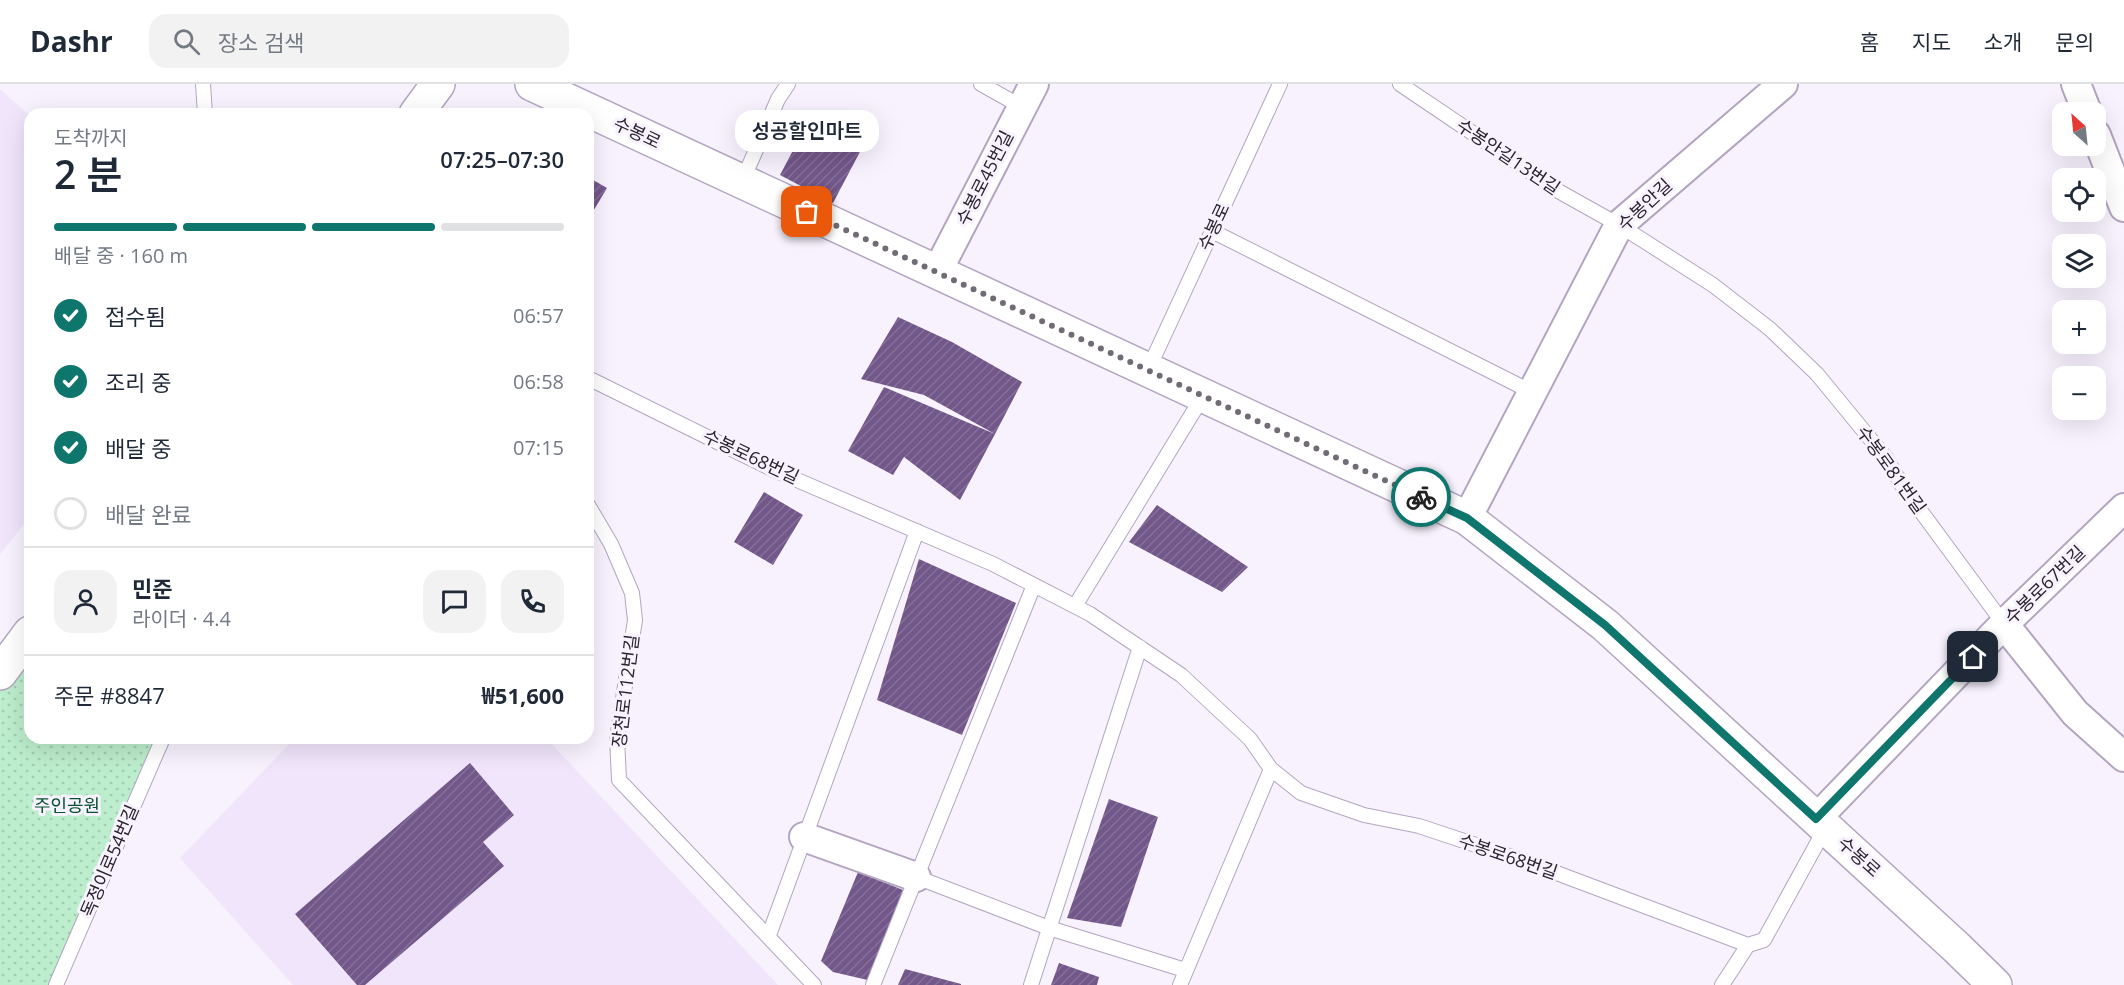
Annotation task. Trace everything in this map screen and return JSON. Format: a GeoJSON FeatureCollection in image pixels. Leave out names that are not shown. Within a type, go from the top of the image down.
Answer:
{"type":"FeatureCollection","features":[{"type":"Feature","properties":{"kind":"street"},"geometry":{"type":"LineString","coordinates":[[420,108],[438,84]]}},
{"type":"Feature","properties":{"kind":"street","name":"수봉로"},"geometry":{"type":"LineString","coordinates":[[532,84],[583,108]]}},
{"type":"Feature","properties":{"kind":"street"},"geometry":{"type":"LineString","coordinates":[[2076,84],[2083,102]]}},
{"type":"Feature","properties":{"kind":"street","name":"수봉안길"},"geometry":{"type":"LineString","coordinates":[[1467,518],[1619,225],[1776,86]]}},
{"type":"Feature","properties":{"kind":"street","name":"수봉로45번길"},"geometry":{"type":"LineString","coordinates":[[937,272],[1028,95]]}},
{"type":"Feature","properties":{"kind":"street","name":"수봉로"},"geometry":{"type":"LineString","coordinates":[[594,113],[1467,518],[1605,625],[1995,985]]}},
{"type":"Feature","properties":{"kind":"street"},"geometry":{"type":"LineString","coordinates":[[2104,156],[2124,207]]}},
{"type":"Feature","properties":{"kind":"street","name":"수봉로67번길"},"geometry":{"type":"LineString","coordinates":[[1821,823],[2004,624],[2124,508]]}},
{"type":"Feature","properties":{"kind":"street","name":"수봉로81번길"},"geometry":{"type":"LineString","coordinates":[[2004,624],[2075,713],[2124,757]]}},
{"type":"Feature","properties":{"kind":"street"},"geometry":{"type":"LineString","coordinates":[[0,674],[24,641]]}},
{"type":"Feature","properties":{"kind":"street"},"geometry":{"type":"LineString","coordinates":[[804,837],[916,877]]}},
{"type":"Feature","properties":{"kind":"lane"},"geometry":{"type":"LineString","coordinates":[[203,84],[205,108]]}},
{"type":"Feature","properties":{"kind":"lane"},"geometry":{"type":"LineString","coordinates":[[742,182],[778,99],[788,84]]}},
{"type":"Feature","properties":{"kind":"lane"},"geometry":{"type":"LineString","coordinates":[[981,84],[1028,95]]}},
{"type":"Feature","properties":{"kind":"lane","name":"수봉로"},"geometry":{"type":"LineString","coordinates":[[1148,370],[1280,84]]}},
{"type":"Feature","properties":{"kind":"lane","name":"수봉안길13번길"},"geometry":{"type":"LineString","coordinates":[[1400,84],[1560,192],[1619,225]]}},
{"type":"Feature","properties":{"kind":"lane","name":"수봉로81번길"},"geometry":{"type":"LineString","coordinates":[[1619,225],[1713,285],[1770,329],[1817,374],[1886,458],[1903,487],[2004,624]]}},
{"type":"Feature","properties":{"kind":"lane"},"geometry":{"type":"LineString","coordinates":[[1212,231],[1532,392]]}},
{"type":"Feature","properties":{"kind":"lane","name":"수봉로68번길"},"geometry":{"type":"LineString","coordinates":[[594,381],[776,471],[993,564],[1090,614],[1181,675],[1250,739],[1270,770],[1301,793],[1364,815],[1419,826],[1530,863],[1748,945]]}},
{"type":"Feature","properties":{"kind":"lane"},"geometry":{"type":"LineString","coordinates":[[1075,606],[1203,396]]}},
{"type":"Feature","properties":{"kind":"lane","name":"장천로112번길"},"geometry":{"type":"LineString","coordinates":[[594,515],[611,543],[632,592],[635,620],[617,738],[619,780],[769,935],[814,985]]}},
{"type":"Feature","properties":{"kind":"lane"},"geometry":{"type":"LineString","coordinates":[[769,935],[917,531]]}},
{"type":"Feature","properties":{"kind":"lane"},"geometry":{"type":"LineString","coordinates":[[873,984],[1034,585]]}},
{"type":"Feature","properties":{"kind":"lane"},"geometry":{"type":"LineString","coordinates":[[1031,985],[1140,647]]}},
{"type":"Feature","properties":{"kind":"lane","name":"독정이로54번길"},"geometry":{"type":"LineString","coordinates":[[56,985],[160,744]]}},
{"type":"Feature","properties":{"kind":"lane"},"geometry":{"type":"LineString","coordinates":[[1180,985],[1270,770]]}},
{"type":"Feature","properties":{"kind":"lane"},"geometry":{"type":"LineString","coordinates":[[1722,985],[1748,945],[1764,940],[1821,823]]}},
{"type":"Feature","properties":{"kind":"lane"},"geometry":{"type":"LineString","coordinates":[[916,877],[1049,928],[1185,970]]}},
{"type":"Feature","properties":{"kind":"shaded area"},"geometry":{"type":"Polygon","coordinates":[[[0,89],[24,111],[24,524],[0,554],[0,89]]]}},
{"type":"Feature","properties":{"kind":"shaded area"},"geometry":{"type":"Polygon","coordinates":[[[289,744],[552,744],[778,985],[293,985],[180,858],[289,744]]]}},
{"type":"Feature","properties":{"kind":"green space","name":"주인공원"},"geometry":{"type":"Polygon","coordinates":[[[24,641],[24,744],[169,744],[56,985],[0,985],[0,674],[24,641]]]}},
{"type":"Feature","properties":{"kind":"building"},"geometry":{"type":"Polygon","coordinates":[[[809,120],[862,148],[833,203],[780,175],[809,120]]]}},
{"type":"Feature","properties":{"kind":"building"},"geometry":{"type":"Polygon","coordinates":[[[594,180],[607,188],[594,210],[594,180]]]}},
{"type":"Feature","properties":{"kind":"building"},"geometry":{"type":"Polygon","coordinates":[[[898,317],[952,342],[1022,382],[995,434],[924,395],[861,379],[898,317]]]}},
{"type":"Feature","properties":{"kind":"building"},"geometry":{"type":"Polygon","coordinates":[[[884,387],[995,434],[960,500],[904,457],[893,475],[848,451],[884,387]]]}},
{"type":"Feature","properties":{"kind":"building"},"geometry":{"type":"Polygon","coordinates":[[[764,492],[803,515],[773,565],[734,542],[764,492]]]}},
{"type":"Feature","properties":{"kind":"building"},"geometry":{"type":"Polygon","coordinates":[[[1157,505],[1248,567],[1222,592],[1129,542],[1157,505]]]}},
{"type":"Feature","properties":{"kind":"building"},"geometry":{"type":"Polygon","coordinates":[[[919,559],[1016,603],[962,735],[877,700],[919,559]]]}},
{"type":"Feature","properties":{"kind":"building"},"geometry":{"type":"Polygon","coordinates":[[[470,763],[514,815],[483,842],[504,866],[365,985],[357,985],[295,914],[470,763]]]}},
{"type":"Feature","properties":{"kind":"building"},"geometry":{"type":"Polygon","coordinates":[[[1109,799],[1158,817],[1121,927],[1067,918],[1109,799]]]}},
{"type":"Feature","properties":{"kind":"building"},"geometry":{"type":"Polygon","coordinates":[[[858,872],[908,892],[872,981],[833,972],[821,961],[858,872]]]}},
{"type":"Feature","properties":{"kind":"building"},"geometry":{"type":"Polygon","coordinates":[[[1059,963],[1099,977],[1097,985],[1051,985],[1059,963]]]}},
{"type":"Feature","properties":{"kind":"building"},"geometry":{"type":"Polygon","coordinates":[[[905,969],[961,984],[961,985],[898,985],[905,969]]]}},
{"type":"Feature","properties":{"kind":"way so far"},"geometry":{"type":"LineString","coordinates":[[807,212],[1421,497]]}},
{"type":"Feature","properties":{"kind":"place","name":"성공할인마트"},"geometry":{"type":"Point","coordinates":[807,212]}},
{"type":"Feature","properties":{"kind":"route"},"geometry":{"type":"LineString","coordinates":[[1421,497],[1467,518],[1605,625],[1816,819],[1973,657]]}}]}
